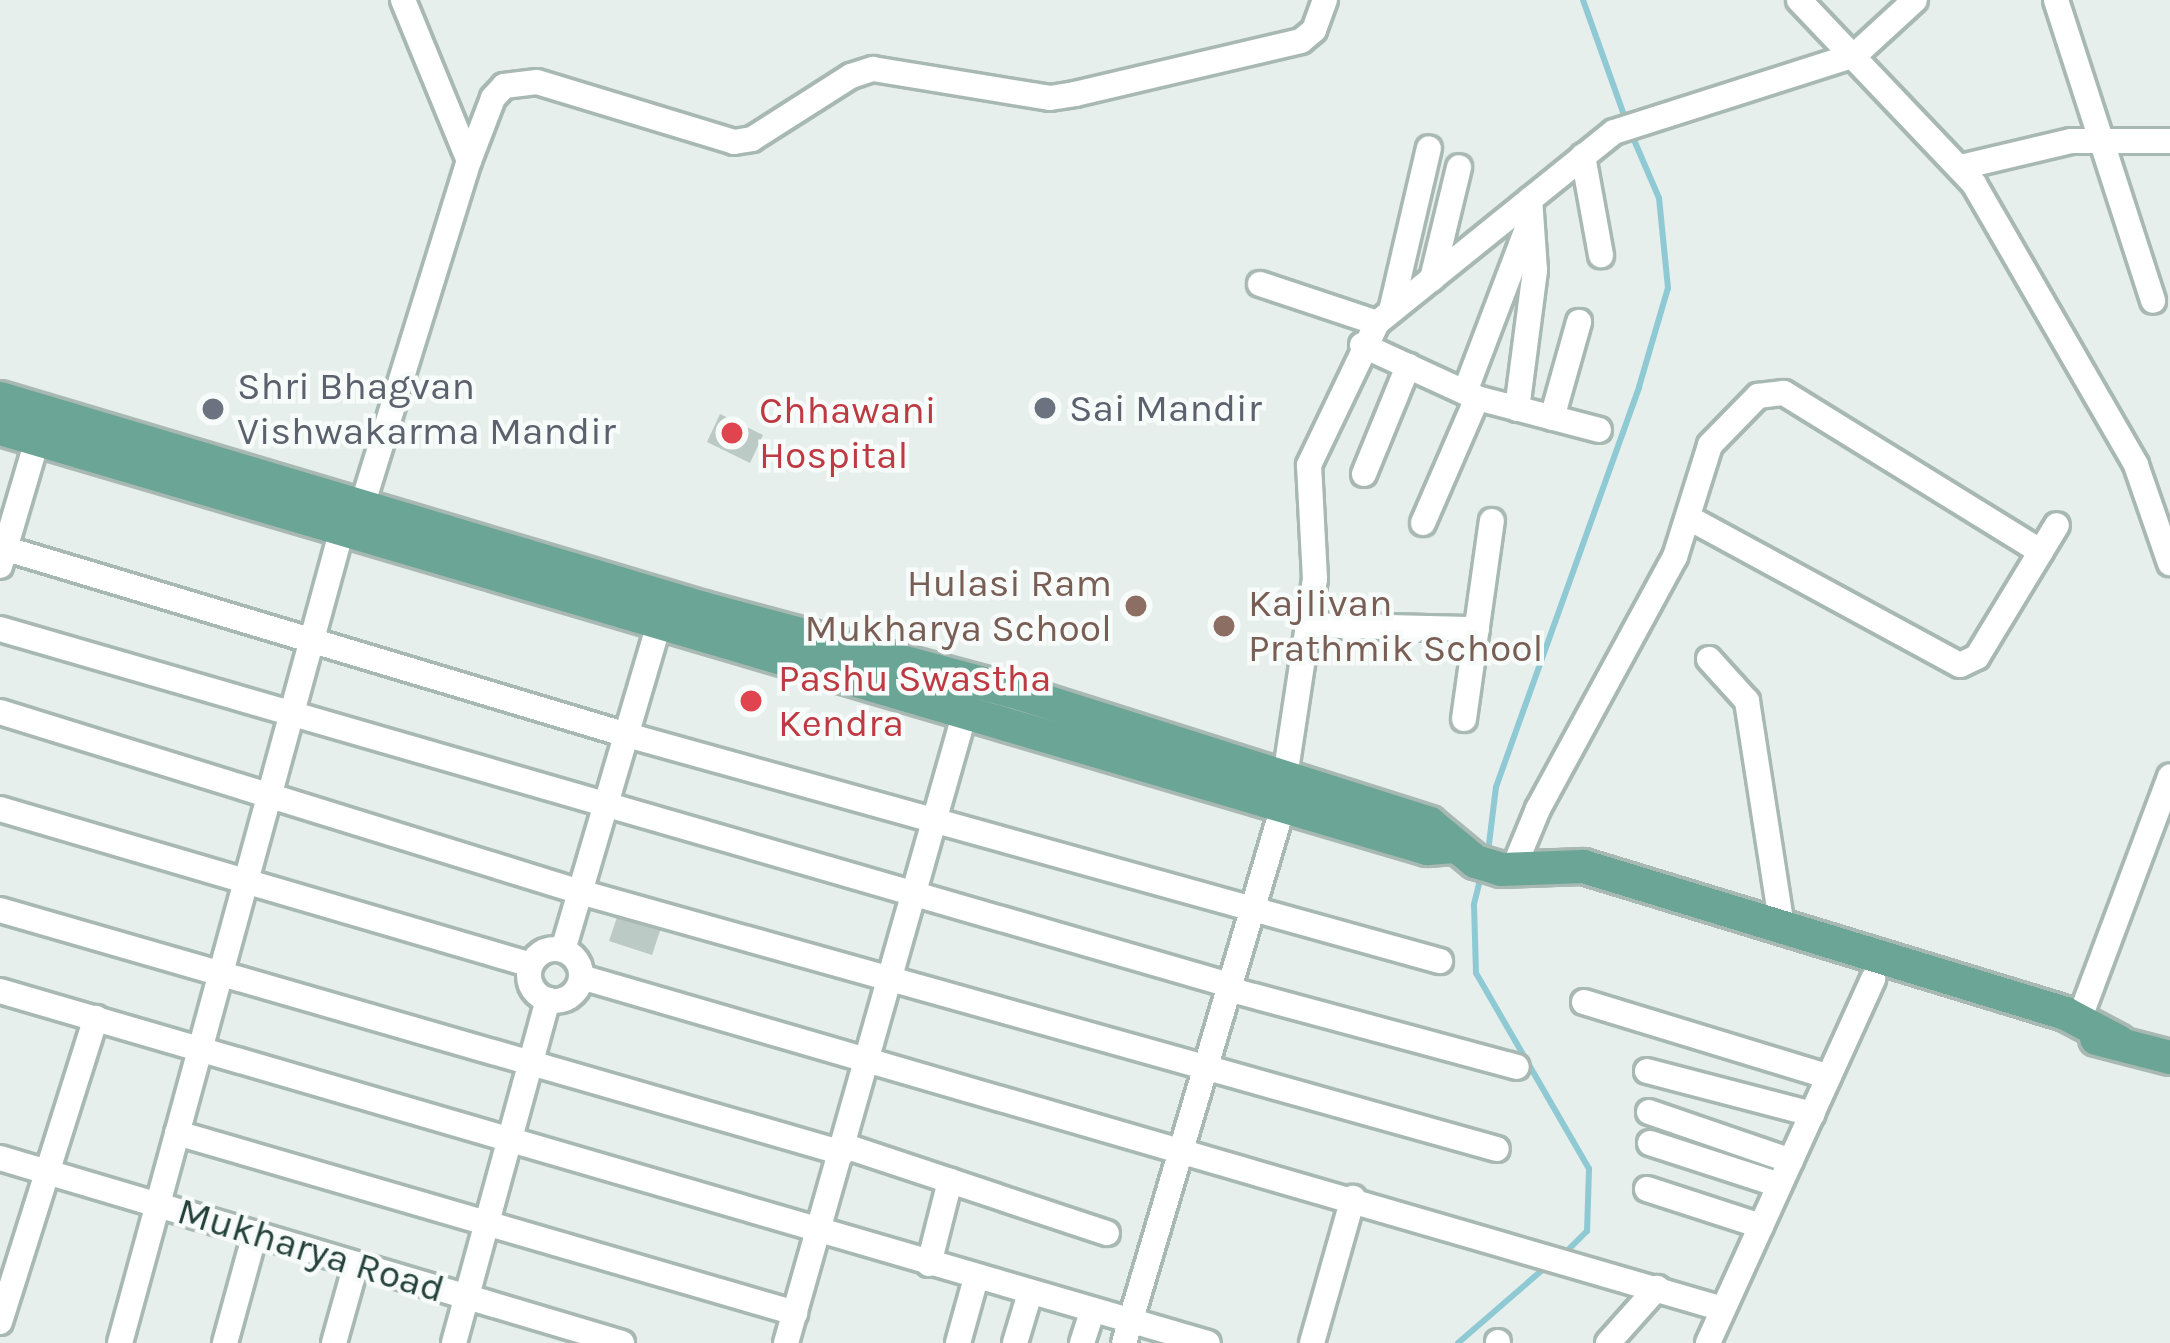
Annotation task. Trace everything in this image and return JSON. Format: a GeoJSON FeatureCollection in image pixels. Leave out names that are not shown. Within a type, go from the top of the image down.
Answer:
{"type":"FeatureCollection","features":[{"type":"Feature","properties":{"kind":"main road"},"geometry":{"type":"LineString","coordinates":[[0,398],[659,624],[965,712],[1284,790]]}},
{"type":"Feature","properties":{"kind":"main road"},"geometry":{"type":"LineString","coordinates":[[0,428],[1023,694],[1435,850],[1495,862],[2070,1035],[2118,1041],[2170,1057]]}},
{"type":"Feature","properties":{"kind":"main road"},"geometry":{"type":"LineString","coordinates":[[1495,862],[1583,866],[2079,1020],[2118,1041]]}},
{"type":"Feature","properties":{"kind":"street"},"geometry":{"type":"LineString","coordinates":[[403,0],[470,161]]}},
{"type":"Feature","properties":{"kind":"street"},"geometry":{"type":"LineString","coordinates":[[120,1343],[311,642],[493,98],[504,86],[537,82],[734,142],[752,139],[851,76],[873,69],[894,68],[958,85],[1050,98],[1301,40],[1315,30],[1325,0]]}},
{"type":"Feature","properties":{"kind":"street"},"geometry":{"type":"LineString","coordinates":[[1799,0],[1961,167],[2136,465],[2170,563]]}},
{"type":"Feature","properties":{"kind":"street"},"geometry":{"type":"LineString","coordinates":[[1377,326],[1531,207],[1614,132],[1855,55],[1915,0]]}},
{"type":"Feature","properties":{"kind":"street"},"geometry":{"type":"LineString","coordinates":[[2056,0],[2152,301]]}},
{"type":"Feature","properties":{"kind":"street"},"geometry":{"type":"LineString","coordinates":[[1961,167],[2071,141],[2170,141]]}},
{"type":"Feature","properties":{"kind":"street"},"geometry":{"type":"LineString","coordinates":[[1127,1333],[1284,790],[1315,579],[1309,465],[1377,326],[1429,148]]}},
{"type":"Feature","properties":{"kind":"street"},"geometry":{"type":"LineString","coordinates":[[1583,156],[1600,255]]}},
{"type":"Feature","properties":{"kind":"street"},"geometry":{"type":"LineString","coordinates":[[1432,279],[1459,167]]}},
{"type":"Feature","properties":{"kind":"street"},"geometry":{"type":"LineString","coordinates":[[1423,523],[1471,395],[1531,207]]}},
{"type":"Feature","properties":{"kind":"street"},"geometry":{"type":"LineString","coordinates":[[1516,409],[1535,270],[1531,207]]}},
{"type":"Feature","properties":{"kind":"street"},"geometry":{"type":"LineString","coordinates":[[1260,284],[1377,326],[1408,365],[1471,395],[1598,430]]}},
{"type":"Feature","properties":{"kind":"street"},"geometry":{"type":"LineString","coordinates":[[1552,418],[1579,322]]}},
{"type":"Feature","properties":{"kind":"street"},"geometry":{"type":"LineString","coordinates":[[1364,474],[1408,365]]}},
{"type":"Feature","properties":{"kind":"street"},"geometry":{"type":"LineString","coordinates":[[1495,862],[1538,809],[1675,557],[1705,455],[1717,434],[1758,396],[1776,390],[2041,552]]}},
{"type":"Feature","properties":{"kind":"street"},"geometry":{"type":"LineString","coordinates":[[37,440],[2,554],[935,823],[1439,961]]}},
{"type":"Feature","properties":{"kind":"street"},"geometry":{"type":"LineString","coordinates":[[1689,518],[1960,665],[1977,657],[2057,525]]}},
{"type":"Feature","properties":{"kind":"street"},"geometry":{"type":"LineString","coordinates":[[1464,719],[1492,521]]}},
{"type":"Feature","properties":{"kind":"street"},"geometry":{"type":"LineString","coordinates":[[562,950],[659,624]]}},
{"type":"Feature","properties":{"kind":"street"},"geometry":{"type":"LineString","coordinates":[[1308,625],[1477,629]]}},
{"type":"Feature","properties":{"kind":"street"},"geometry":{"type":"LineString","coordinates":[[0,629],[604,808],[1516,1067]]}},
{"type":"Feature","properties":{"kind":"street"},"geometry":{"type":"LineString","coordinates":[[1709,659],[1747,701],[1782,926]]}},
{"type":"Feature","properties":{"kind":"street"},"geometry":{"type":"LineString","coordinates":[[0,712],[580,892],[1497,1149]]}},
{"type":"Feature","properties":{"kind":"street"},"geometry":{"type":"LineString","coordinates":[[786,1343],[965,712]]}},
{"type":"Feature","properties":{"kind":"street"},"geometry":{"type":"LineString","coordinates":[[2079,1020],[2170,776]]}},
{"type":"Feature","properties":{"kind":"street"},"geometry":{"type":"LineString","coordinates":[[0,809],[531,965]]}},
{"type":"Feature","properties":{"kind":"street"},"geometry":{"type":"LineString","coordinates":[[0,910],[530,1066],[844,1149],[1107,1233]]}},
{"type":"Feature","properties":{"kind":"street"},"geometry":{"type":"LineString","coordinates":[[562,950],[577,960],[581,977],[566,999],[548,1000],[534,989],[531,965],[545,951],[562,950]]}},
{"type":"Feature","properties":{"kind":"street"},"geometry":{"type":"LineString","coordinates":[[581,977],[1537,1251],[1723,1309]]}},
{"type":"Feature","properties":{"kind":"street"},"geometry":{"type":"LineString","coordinates":[[1708,1343],[1874,979]]}},
{"type":"Feature","properties":{"kind":"street"},"geometry":{"type":"LineString","coordinates":[[1,994],[200,1048],[1030,1293],[1092,1312],[1127,1333],[1208,1343]]}},
{"type":"Feature","properties":{"kind":"street"},"geometry":{"type":"LineString","coordinates":[[454,1343],[548,1000]]}},
{"type":"Feature","properties":{"kind":"street"},"geometry":{"type":"LineString","coordinates":[[1584,1002],[1829,1077]]}},
{"type":"Feature","properties":{"kind":"street"},"geometry":{"type":"LineString","coordinates":[[0,1322],[96,1018]]}},
{"type":"Feature","properties":{"kind":"street"},"geometry":{"type":"LineString","coordinates":[[1647,1071],[1812,1114]]}},
{"type":"Feature","properties":{"kind":"street"},"geometry":{"type":"LineString","coordinates":[[1649,1112],[1791,1161]]}},
{"type":"Feature","properties":{"kind":"street"},"geometry":{"type":"LineString","coordinates":[[177,1133],[795,1313]]}},
{"type":"Feature","properties":{"kind":"street"},"geometry":{"type":"LineString","coordinates":[[1650,1143],[1779,1185]]}},
{"type":"Feature","properties":{"kind":"street","name":"Mukharya Road"},"geometry":{"type":"LineString","coordinates":[[0,1158],[622,1343]]}},
{"type":"Feature","properties":{"kind":"street"},"geometry":{"type":"LineString","coordinates":[[929,1264],[950,1181]]}},
{"type":"Feature","properties":{"kind":"street"},"geometry":{"type":"LineString","coordinates":[[1647,1189],[1761,1226]]}},
{"type":"Feature","properties":{"kind":"street"},"geometry":{"type":"LineString","coordinates":[[1312,1343],[1353,1198]]}},
{"type":"Feature","properties":{"kind":"street"},"geometry":{"type":"LineString","coordinates":[[226,1343],[255,1233]]}},
{"type":"Feature","properties":{"kind":"street"},"geometry":{"type":"LineString","coordinates":[[334,1343],[356,1264]]}},
{"type":"Feature","properties":{"kind":"street"},"geometry":{"type":"LineString","coordinates":[[958,1343],[976,1277]]}},
{"type":"Feature","properties":{"kind":"street"},"geometry":{"type":"LineString","coordinates":[[1608,1343],[1657,1288]]}},
{"type":"Feature","properties":{"kind":"street"},"geometry":{"type":"LineString","coordinates":[[1016,1343],[1030,1293]]}},
{"type":"Feature","properties":{"kind":"street"},"geometry":{"type":"LineString","coordinates":[[1082,1343],[1092,1312]]}},
{"type":"Feature","properties":{"kind":"building"},"geometry":{"type":"Polygon","coordinates":[[[720,414],[763,435],[750,463],[707,442],[720,414]]]}},
{"type":"Feature","properties":{"kind":"building"},"geometry":{"type":"Polygon","coordinates":[[[620,908],[663,922],[652,955],[609,941],[620,908]]]}},
{"type":"Feature","properties":{"kind":"waterway"},"geometry":{"type":"LineString","coordinates":[[1583,0],[1626,121]]}},
{"type":"Feature","properties":{"kind":"waterway"},"geometry":{"type":"LineString","coordinates":[[1488,852],[1496,787],[1639,387],[1668,288],[1659,198],[1631,133]]}},
{"type":"Feature","properties":{"kind":"waterway"},"geometry":{"type":"LineString","coordinates":[[1481,876],[1474,905],[1476,973],[1589,1169],[1587,1231],[1564,1254]]}},
{"type":"Feature","properties":{"kind":"waterway"},"geometry":{"type":"LineString","coordinates":[[1458,1343],[1548,1265]]}},
{"type":"Feature","properties":{"kind":"place","name":"Sai Mandir"},"geometry":{"type":"Point","coordinates":[1045,408]}},
{"type":"Feature","properties":{"kind":"place","name":"Shri Bhagvan Vishwakarma Mandir"},"geometry":{"type":"Point","coordinates":[213,409]}},
{"type":"Feature","properties":{"kind":"place","name":"Chhawani Hospital"},"geometry":{"type":"Point","coordinates":[732,433]}},
{"type":"Feature","properties":{"kind":"place","name":"Hulasi Ram Mukharya School"},"geometry":{"type":"Point","coordinates":[1136,606]}},
{"type":"Feature","properties":{"kind":"place","name":"Kajlivan Prathmik School"},"geometry":{"type":"Point","coordinates":[1224,626]}},
{"type":"Feature","properties":{"kind":"place","name":"Pashu Swastha Kendra"},"geometry":{"type":"Point","coordinates":[751,701]}}]}
